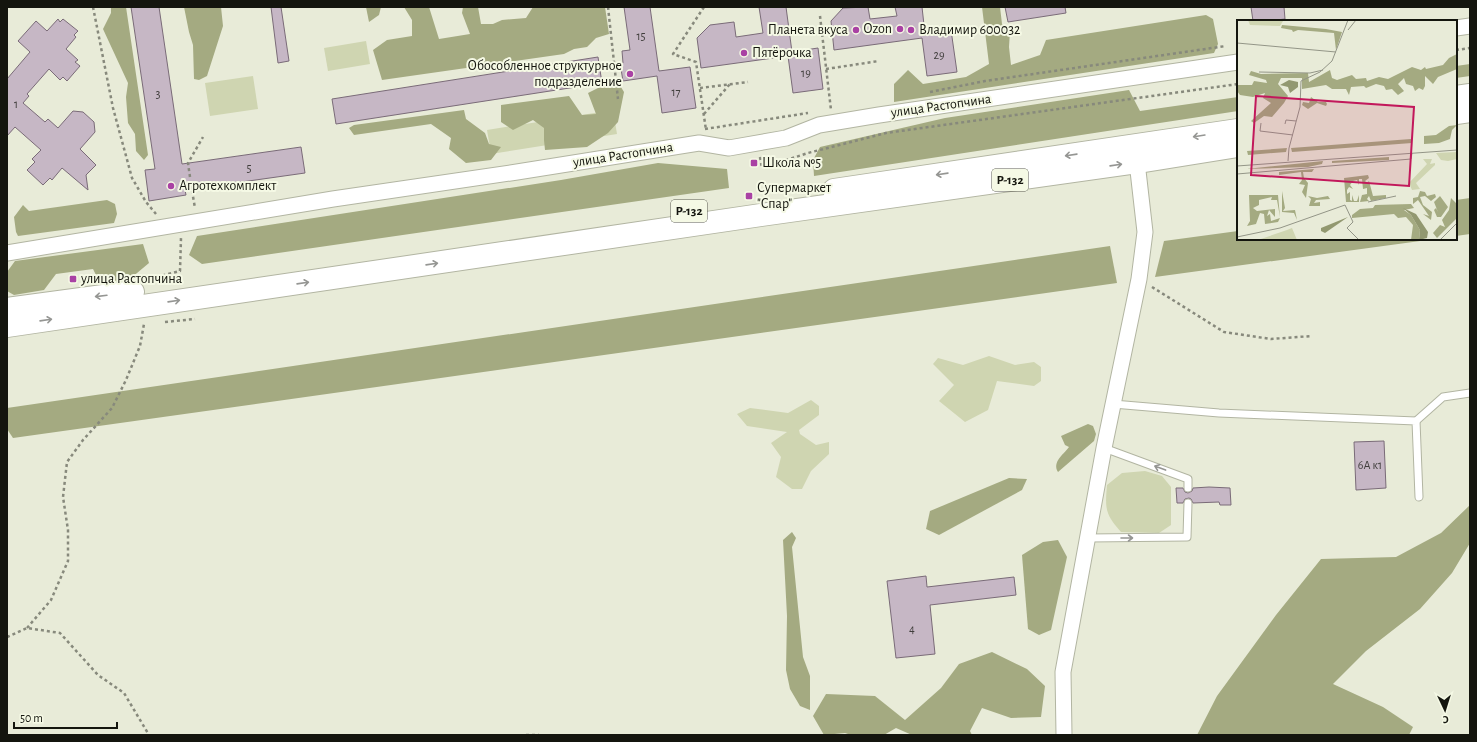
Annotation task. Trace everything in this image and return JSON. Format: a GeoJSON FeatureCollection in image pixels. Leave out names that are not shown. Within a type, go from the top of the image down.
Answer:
{"type":"FeatureCollection","features":[{"type":"Feature","properties":{"kind":"highway"},"geometry":{"type":"LineString","coordinates":[[1457,97],[1470,95]]}},
{"type":"Feature","properties":{"kind":"highway"},"geometry":{"type":"LineString","coordinates":[[1457,113],[1470,111]]}},
{"type":"Feature","properties":{"kind":"highway","name":"Р-132"},"geometry":{"type":"LineString","coordinates":[[7,310],[1237,130]]}},
{"type":"Feature","properties":{"kind":"highway","name":"Р-132"},"geometry":{"type":"LineString","coordinates":[[7,326],[761,215],[1137,162],[1237,146]]}},
{"type":"Feature","properties":{"kind":"street"},"geometry":{"type":"LineString","coordinates":[[1457,28],[1470,26]]}},
{"type":"Feature","properties":{"kind":"street","name":"улица Растопчина"},"geometry":{"type":"LineString","coordinates":[[7,252],[333,199],[699,143],[729,148],[786,138],[819,125],[829,114],[1237,62]]}},
{"type":"Feature","properties":{"kind":"street"},"geometry":{"type":"LineString","coordinates":[[1064,735],[1063,672],[1104,448],[1139,280],[1145,232],[1137,162]]}},
{"type":"Feature","properties":{"kind":"lane"},"geometry":{"type":"LineString","coordinates":[[1113,404],[1219,413],[1416,421],[1443,397],[1470,393]]}},
{"type":"Feature","properties":{"kind":"lane"},"geometry":{"type":"LineString","coordinates":[[1416,421],[1419,497]]}},
{"type":"Feature","properties":{"kind":"lane"},"geometry":{"type":"LineString","coordinates":[[1104,448],[1188,479],[1188,488]]}},
{"type":"Feature","properties":{"kind":"lane"},"geometry":{"type":"LineString","coordinates":[[1088,538],[1188,537],[1188,503]]}},
{"type":"Feature","properties":{"kind":"path"},"geometry":{"type":"LineString","coordinates":[[93,7],[113,108],[132,178],[146,202],[167,227]]}},
{"type":"Feature","properties":{"kind":"path"},"geometry":{"type":"LineString","coordinates":[[608,7],[618,99]]}},
{"type":"Feature","properties":{"kind":"path"},"geometry":{"type":"LineString","coordinates":[[704,7],[673,54],[696,62],[708,144]]}},
{"type":"Feature","properties":{"kind":"path"},"geometry":{"type":"LineString","coordinates":[[820,16],[829,114],[839,108]]}},
{"type":"Feature","properties":{"kind":"path"},"geometry":{"type":"LineString","coordinates":[[923,93],[985,81],[1226,46]]}},
{"type":"Feature","properties":{"kind":"path"},"geometry":{"type":"LineString","coordinates":[[1457,50],[1470,48]]}},
{"type":"Feature","properties":{"kind":"path"},"geometry":{"type":"LineString","coordinates":[[826,69],[879,61]]}},
{"type":"Feature","properties":{"kind":"path"},"geometry":{"type":"LineString","coordinates":[[700,88],[748,82]]}},
{"type":"Feature","properties":{"kind":"path"},"geometry":{"type":"LineString","coordinates":[[704,114],[730,84]]}},
{"type":"Feature","properties":{"kind":"path"},"geometry":{"type":"LineString","coordinates":[[762,168],[808,153],[886,133],[1237,84]]}},
{"type":"Feature","properties":{"kind":"path"},"geometry":{"type":"LineString","coordinates":[[698,130],[816,112]]}},
{"type":"Feature","properties":{"kind":"path"},"geometry":{"type":"LineString","coordinates":[[190,177],[188,163],[203,137]]}},
{"type":"Feature","properties":{"kind":"path"},"geometry":{"type":"LineString","coordinates":[[142,280],[180,271],[181,236],[190,223],[191,185]]}},
{"type":"Feature","properties":{"kind":"path"},"geometry":{"type":"LineString","coordinates":[[1139,280],[1224,332],[1271,339],[1312,336]]}},
{"type":"Feature","properties":{"kind":"path"},"geometry":{"type":"LineString","coordinates":[[158,323],[195,319]]}},
{"type":"Feature","properties":{"kind":"path"},"geometry":{"type":"LineString","coordinates":[[7,637],[27,628],[51,600],[68,561],[68,530],[63,497],[67,462],[83,440],[112,408],[126,380],[140,346],[144,324],[151,324]]}},
{"type":"Feature","properties":{"kind":"path"},"geometry":{"type":"LineString","coordinates":[[27,628],[60,633],[98,674],[124,693],[148,735]]}},
{"type":"Feature","properties":{"kind":"path"},"geometry":{"type":"LineString","coordinates":[[526,735],[539,735]]}},
{"type":"Feature","properties":{"kind":"green space"},"geometry":{"type":"Polygon","coordinates":[[[111,7],[126,7],[148,155],[144,160],[136,151],[135,134],[128,123],[126,97],[128,83],[103,29],[111,13],[111,7]]]}},
{"type":"Feature","properties":{"kind":"green space"},"geometry":{"type":"Polygon","coordinates":[[[184,7],[221,7],[223,26],[207,76],[199,80],[194,79],[193,45],[184,7]]]}},
{"type":"Feature","properties":{"kind":"green space"},"geometry":{"type":"Polygon","coordinates":[[[366,7],[381,7],[379,15],[369,22],[366,7]]]}},
{"type":"Feature","properties":{"kind":"green space"},"geometry":{"type":"Polygon","coordinates":[[[404,7],[429,7],[439,39],[470,34],[462,13],[463,7],[478,7],[481,24],[493,24],[502,20],[526,18],[533,7],[605,7],[609,34],[596,38],[587,47],[574,49],[564,54],[382,80],[373,50],[387,40],[412,36],[412,20],[404,7]]]}},
{"type":"Feature","properties":{"kind":"green space"},"geometry":{"type":"Polygon","coordinates":[[[982,7],[1000,7],[1002,24],[1010,31],[1009,47],[1011,65],[1040,55],[1046,40],[1206,15],[1213,19],[1218,44],[1214,53],[894,102],[894,84],[908,70],[923,84],[966,77],[989,64],[982,7]]]}},
{"type":"Feature","properties":{"kind":"green space"},"geometry":{"type":"Polygon","coordinates":[[[366,41],[370,64],[328,71],[324,48],[366,41]]]}},
{"type":"Feature","properties":{"kind":"green space"},"geometry":{"type":"Polygon","coordinates":[[[1470,64],[1470,76],[1457,78],[1457,66],[1470,64]]]}},
{"type":"Feature","properties":{"kind":"green space"},"geometry":{"type":"Polygon","coordinates":[[[253,76],[258,109],[210,116],[205,83],[253,76]]]}},
{"type":"Feature","properties":{"kind":"green space"},"geometry":{"type":"Polygon","coordinates":[[[616,79],[624,92],[618,122],[608,133],[587,147],[545,150],[544,128],[533,120],[513,130],[501,122],[501,105],[569,96],[582,115],[596,114],[588,93],[616,79]]]}},
{"type":"Feature","properties":{"kind":"green space"},"geometry":{"type":"Polygon","coordinates":[[[1129,90],[1140,111],[1237,97],[1237,111],[814,176],[813,160],[820,147],[945,118],[1129,90]]]}},
{"type":"Feature","properties":{"kind":"green space"},"geometry":{"type":"Polygon","coordinates":[[[464,110],[466,119],[485,133],[489,144],[501,147],[491,160],[466,163],[449,149],[451,138],[431,124],[354,135],[349,128],[354,125],[464,110]]]}},
{"type":"Feature","properties":{"kind":"green space"},"geometry":{"type":"Polygon","coordinates":[[[613,110],[617,134],[491,154],[487,130],[613,110]]]}},
{"type":"Feature","properties":{"kind":"green space"},"geometry":{"type":"Polygon","coordinates":[[[658,163],[727,169],[729,188],[202,264],[189,255],[197,236],[561,180],[658,163]]]}},
{"type":"Feature","properties":{"kind":"green space"},"geometry":{"type":"Polygon","coordinates":[[[1470,198],[1470,234],[1457,236],[1457,200],[1470,198]]]}},
{"type":"Feature","properties":{"kind":"green space"},"geometry":{"type":"Polygon","coordinates":[[[107,200],[115,204],[117,214],[114,223],[18,236],[16,232],[14,217],[23,205],[29,211],[107,200]]]}},
{"type":"Feature","properties":{"kind":"green space"},"geometry":{"type":"Polygon","coordinates":[[[1237,231],[1237,240],[1428,240],[1155,277],[1164,241],[1237,231]]]}},
{"type":"Feature","properties":{"kind":"green space"},"geometry":{"type":"Polygon","coordinates":[[[143,244],[149,263],[125,283],[98,279],[93,269],[56,274],[44,290],[14,295],[7,291],[7,272],[15,261],[143,244]]]}},
{"type":"Feature","properties":{"kind":"green space"},"geometry":{"type":"Polygon","coordinates":[[[1110,246],[1117,283],[13,438],[7,429],[7,408],[1110,246]]]}},
{"type":"Feature","properties":{"kind":"green space"},"geometry":{"type":"Polygon","coordinates":[[[989,356],[1015,365],[1034,362],[1041,367],[1041,381],[1034,386],[997,381],[988,410],[965,422],[939,401],[954,385],[933,364],[938,358],[963,365],[989,356]]]}},
{"type":"Feature","properties":{"kind":"green space"},"geometry":{"type":"Polygon","coordinates":[[[811,400],[819,406],[819,415],[799,430],[800,434],[816,445],[829,442],[829,454],[811,471],[802,489],[792,489],[776,477],[781,457],[771,443],[787,432],[747,426],[737,414],[750,408],[788,413],[811,400]]]}},
{"type":"Feature","properties":{"kind":"green space"},"geometry":{"type":"Polygon","coordinates":[[[1088,424],[1093,426],[1096,434],[1094,441],[1058,472],[1056,465],[1057,462],[1069,447],[1065,445],[1061,436],[1088,424]]]}},
{"type":"Feature","properties":{"kind":"green space"},"geometry":{"type":"Polygon","coordinates":[[[1145,471],[1162,476],[1171,487],[1171,525],[1159,533],[1121,532],[1107,511],[1107,485],[1122,473],[1145,471]]]}},
{"type":"Feature","properties":{"kind":"green space"},"geometry":{"type":"Polygon","coordinates":[[[1009,478],[1027,479],[1022,490],[939,535],[926,529],[930,511],[1009,478]]]}},
{"type":"Feature","properties":{"kind":"green space"},"geometry":{"type":"Polygon","coordinates":[[[1470,505],[1470,543],[1452,573],[1420,609],[1366,651],[1333,684],[1383,707],[1413,727],[1409,735],[1197,735],[1217,696],[1276,615],[1321,559],[1396,557],[1441,533],[1470,505]]]}},
{"type":"Feature","properties":{"kind":"green space"},"geometry":{"type":"Polygon","coordinates":[[[792,532],[796,538],[792,547],[803,657],[810,676],[810,710],[800,706],[790,689],[786,670],[787,616],[783,540],[792,532]]]}},
{"type":"Feature","properties":{"kind":"green space"},"geometry":{"type":"Polygon","coordinates":[[[1058,540],[1067,557],[1051,630],[1039,635],[1028,629],[1022,555],[1043,542],[1058,540]]]}},
{"type":"Feature","properties":{"kind":"green space"},"geometry":{"type":"Polygon","coordinates":[[[992,652],[1027,669],[1045,686],[1041,717],[1011,718],[982,708],[970,731],[972,735],[912,735],[896,728],[884,735],[851,735],[845,733],[824,735],[813,716],[826,694],[875,696],[905,720],[941,688],[959,664],[992,652]]]}},
{"type":"Feature","properties":{"kind":"building"},"geometry":{"type":"Polygon","coordinates":[[[131,7],[159,7],[182,164],[301,147],[305,173],[185,190],[186,195],[149,201],[145,170],[155,169],[131,7]]]}},
{"type":"Feature","properties":{"kind":"building"},"geometry":{"type":"Polygon","coordinates":[[[271,7],[281,7],[289,61],[278,63],[271,7]]]}},
{"type":"Feature","properties":{"kind":"building"},"geometry":{"type":"Polygon","coordinates":[[[624,7],[650,7],[659,71],[690,67],[696,108],[662,113],[657,76],[623,81],[620,63],[623,63],[622,51],[630,50],[624,7]]]}},
{"type":"Feature","properties":{"kind":"building"},"geometry":{"type":"Polygon","coordinates":[[[759,7],[786,7],[792,52],[818,48],[823,89],[793,93],[788,56],[701,68],[697,38],[710,25],[734,22],[736,37],[763,33],[759,7]]]}},
{"type":"Feature","properties":{"kind":"building"},"geometry":{"type":"Polygon","coordinates":[[[868,7],[870,19],[897,16],[895,7],[922,7],[925,34],[951,30],[957,72],[927,76],[922,38],[834,50],[831,21],[843,8],[868,7]]]}},
{"type":"Feature","properties":{"kind":"building"},"geometry":{"type":"Polygon","coordinates":[[[1005,7],[1065,7],[1066,13],[1008,22],[1005,7]]]}},
{"type":"Feature","properties":{"kind":"building"},"geometry":{"type":"Polygon","coordinates":[[[1251,7],[1284,7],[1285,19],[1253,20],[1251,7]]]}},
{"type":"Feature","properties":{"kind":"building"},"geometry":{"type":"Polygon","coordinates":[[[58,19],[60,22],[63,19],[78,31],[74,35],[76,37],[66,49],[78,60],[75,62],[80,66],[67,81],[63,77],[60,80],[49,69],[27,94],[29,96],[23,103],[45,122],[48,119],[58,128],[73,111],[83,112],[94,122],[95,132],[80,149],[96,165],[86,175],[88,190],[62,168],[52,180],[50,178],[43,185],[27,170],[35,162],[32,159],[41,150],[15,127],[7,136],[7,79],[30,52],[18,41],[36,21],[47,31],[58,19]]]}},
{"type":"Feature","properties":{"kind":"building"},"geometry":{"type":"Polygon","coordinates":[[[598,57],[602,83],[336,124],[332,99],[598,57]]]}},
{"type":"Feature","properties":{"kind":"building"},"geometry":{"type":"Polygon","coordinates":[[[1384,441],[1386,488],[1356,490],[1354,442],[1384,441]]]}},
{"type":"Feature","properties":{"kind":"building"},"geometry":{"type":"Polygon","coordinates":[[[1176,488],[1183,488],[1185,492],[1188,493],[1192,491],[1193,488],[1230,488],[1231,505],[1220,505],[1219,502],[1193,503],[1189,498],[1185,499],[1183,503],[1177,503],[1176,488]]]}},
{"type":"Feature","properties":{"kind":"building"},"geometry":{"type":"Polygon","coordinates":[[[926,576],[927,587],[1014,577],[1016,595],[930,605],[935,654],[896,658],[887,581],[926,576]]]}},
{"type":"Feature","properties":{"kind":"place","name":"Ozon"},"geometry":{"type":"Point","coordinates":[900,29]}},
{"type":"Feature","properties":{"kind":"place","name":"Планета вкуса"},"geometry":{"type":"Point","coordinates":[856,30]}},
{"type":"Feature","properties":{"kind":"place","name":"Владимир 600032"},"geometry":{"type":"Point","coordinates":[911,30]}},
{"type":"Feature","properties":{"kind":"place","name":"Пятёрочка"},"geometry":{"type":"Point","coordinates":[744,53]}},
{"type":"Feature","properties":{"kind":"place","name":"Обособленное структурное подразделение"},"geometry":{"type":"Point","coordinates":[630,74]}},
{"type":"Feature","properties":{"kind":"place","name":"Школа №5"},"geometry":{"type":"Point","coordinates":[754,163]}},
{"type":"Feature","properties":{"kind":"place","name":"Агротехкомплект"},"geometry":{"type":"Point","coordinates":[171,186]}},
{"type":"Feature","properties":{"kind":"place","name":"Супермаркет \"Спар\""},"geometry":{"type":"Point","coordinates":[749,196]}},
{"type":"Feature","properties":{"kind":"place","name":"улица Растопчина"},"geometry":{"type":"Point","coordinates":[73,279]}}]}
